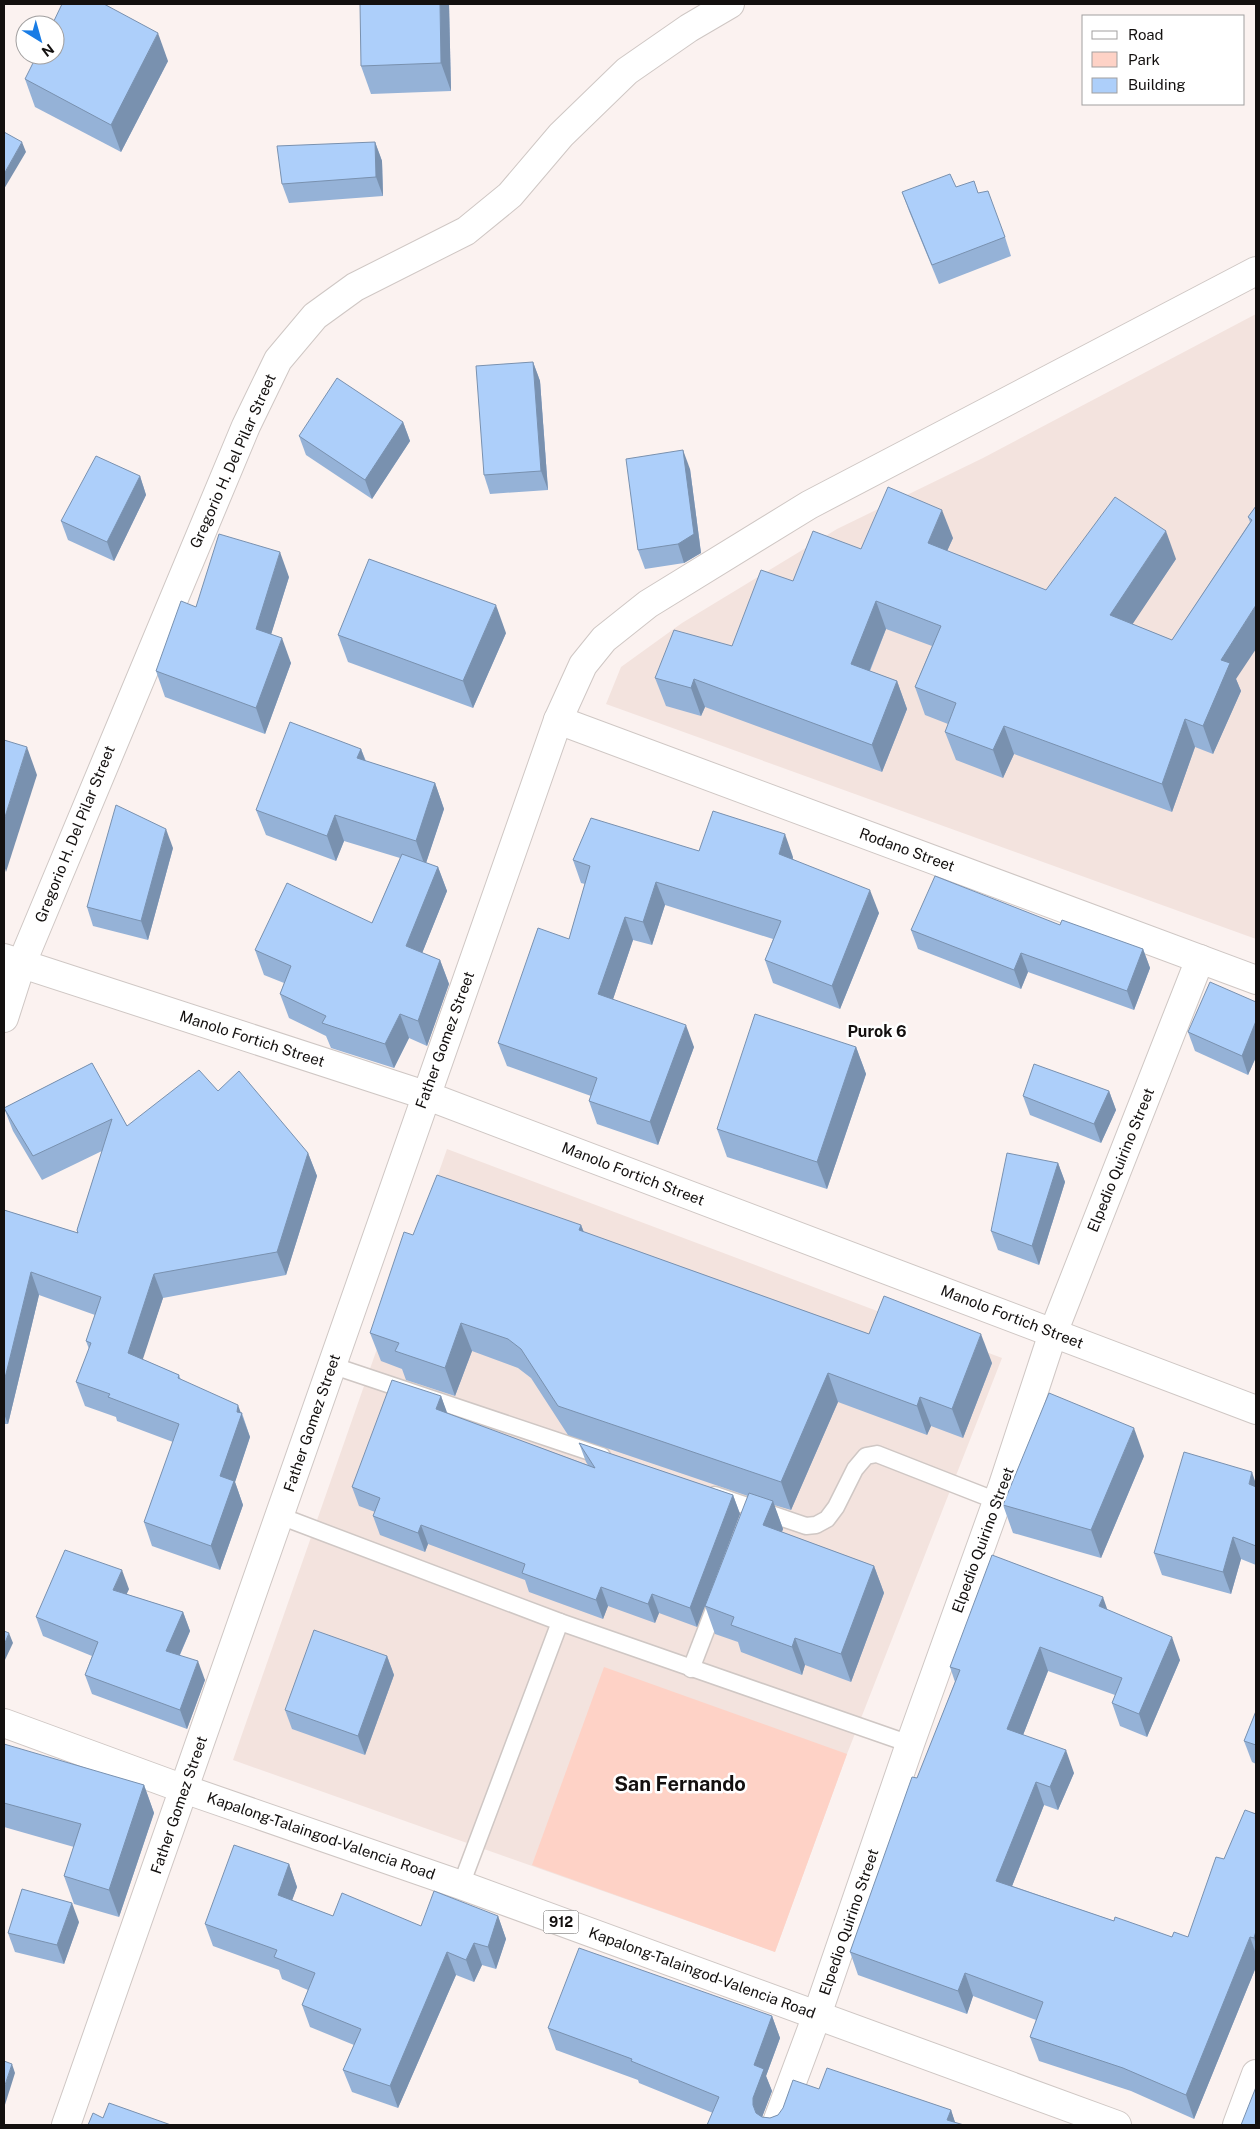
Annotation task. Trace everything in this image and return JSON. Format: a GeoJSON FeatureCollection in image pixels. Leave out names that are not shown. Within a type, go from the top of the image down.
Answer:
{"type":"FeatureCollection","features":[{"type":"Feature","properties":{"kind":"main road","name":"Gregorio H. Del Pilar Street"},"geometry":{"type":"LineString","coordinates":[[4,1018],[13,961],[242,435],[278,360],[315,316],[355,287],[466,231],[510,195],[561,135],[627,71],[689,28],[730,4]]}},
{"type":"Feature","properties":{"kind":"main road","name":"Father Gomez Street"},"geometry":{"type":"LineString","coordinates":[[66,2125],[280,1516],[425,1095],[500,889],[558,720],[582,666],[604,639],[648,604],[809,505],[1256,271]]}},
{"type":"Feature","properties":{"kind":"main road","name":"Rodano Street"},"geometry":{"type":"LineString","coordinates":[[558,720],[1256,980]]}},
{"type":"Feature","properties":{"kind":"main road","name":"Elpedio Quirino Street"},"geometry":{"type":"LineString","coordinates":[[776,2125],[817,2015],[910,1744],[997,1501],[1053,1333],[1200,959]]}},
{"type":"Feature","properties":{"kind":"main road","name":"Manolo Fortich Street"},"geometry":{"type":"LineString","coordinates":[[13,961],[425,1095],[1256,1410]]}},
{"type":"Feature","properties":{"kind":"main road","name":"Kapalong-Talaingod-Valencia Road"},"geometry":{"type":"LineString","coordinates":[[4,1723],[184,1789],[461,1885],[1117,2125]]}},
{"type":"Feature","properties":{"kind":"main road"},"geometry":{"type":"LineString","coordinates":[[1237,2125],[1256,2074]]}},
{"type":"Feature","properties":{"kind":"lane"},"geometry":{"type":"LineString","coordinates":[[331,1365],[616,1462]]}},
{"type":"Feature","properties":{"kind":"lane"},"geometry":{"type":"LineString","coordinates":[[699,1490],[806,1526],[816,1525],[827,1519],[836,1507],[855,1469],[866,1456],[877,1454],[997,1501]]}},
{"type":"Feature","properties":{"kind":"lane"},"geometry":{"type":"LineString","coordinates":[[746,1526],[753,1508]]}},
{"type":"Feature","properties":{"kind":"lane"},"geometry":{"type":"LineString","coordinates":[[280,1516],[560,1622],[910,1744]]}},
{"type":"Feature","properties":{"kind":"lane"},"geometry":{"type":"LineString","coordinates":[[691,1669],[722,1588]]}},
{"type":"Feature","properties":{"kind":"lane"},"geometry":{"type":"LineString","coordinates":[[461,1885],[560,1622]]}},
{"type":"Feature","properties":{"kind":"shaded area"},"geometry":{"type":"Polygon","coordinates":[[[1256,314],[1256,939],[606,704],[621,667],[682,623],[837,529],[983,458],[1256,314]]]}},
{"type":"Feature","properties":{"kind":"shaded area"},"geometry":{"type":"Polygon","coordinates":[[[447,1149],[1002,1358],[847,1754],[775,1952],[233,1760],[447,1149]]]}},
{"type":"Feature","properties":{"kind":"green space"},"geometry":{"type":"Polygon","coordinates":[[[604,1667],[847,1754],[775,1952],[532,1865],[604,1667]]]}},
{"type":"Feature","properties":{"kind":"building"},"geometry":{"type":"Polygon","coordinates":[[[62,4],[104,4],[158,33],[111,125],[25,79],[32,65],[65,65],[65,15],[57,15],[62,4]]]}},
{"type":"Feature","properties":{"kind":"building"},"geometry":{"type":"Polygon","coordinates":[[[360,4],[440,4],[441,63],[361,66],[360,4]]]}},
{"type":"Feature","properties":{"kind":"building"},"geometry":{"type":"Polygon","coordinates":[[[4,132],[22,142],[4,174],[4,132]]]}},
{"type":"Feature","properties":{"kind":"building"},"geometry":{"type":"Polygon","coordinates":[[[375,142],[376,177],[282,184],[277,146],[375,142]]]}},
{"type":"Feature","properties":{"kind":"building"},"geometry":{"type":"Polygon","coordinates":[[[950,174],[956,187],[974,181],[978,193],[988,191],[1005,237],[932,265],[902,192],[950,174]]]}},
{"type":"Feature","properties":{"kind":"building"},"geometry":{"type":"Polygon","coordinates":[[[533,362],[541,471],[484,475],[476,366],[533,362]]]}},
{"type":"Feature","properties":{"kind":"building"},"geometry":{"type":"Polygon","coordinates":[[[337,378],[403,422],[365,480],[299,436],[337,378]]]}},
{"type":"Feature","properties":{"kind":"building"},"geometry":{"type":"Polygon","coordinates":[[[683,450],[694,534],[678,544],[638,550],[626,459],[683,450]]]}},
{"type":"Feature","properties":{"kind":"building"},"geometry":{"type":"Polygon","coordinates":[[[96,456],[140,476],[107,542],[61,521],[96,456]]]}},
{"type":"Feature","properties":{"kind":"building"},"geometry":{"type":"Polygon","coordinates":[[[888,487],[942,510],[928,543],[1046,590],[1115,497],[1166,531],[1110,615],[1172,640],[1252,520],[1248,517],[1256,506],[1256,605],[1221,660],[1230,663],[1203,726],[1185,719],[1162,784],[1004,726],[993,750],[945,732],[956,703],[915,687],[941,626],[876,601],[851,664],[897,681],[872,745],[694,679],[691,688],[655,678],[674,630],[732,646],[761,570],[793,581],[813,531],[861,549],[888,487]]]}},
{"type":"Feature","properties":{"kind":"building"},"geometry":{"type":"Polygon","coordinates":[[[219,534],[280,552],[256,629],[282,638],[256,708],[156,671],[181,601],[196,607],[219,534]]]}},
{"type":"Feature","properties":{"kind":"building"},"geometry":{"type":"Polygon","coordinates":[[[369,559],[496,605],[463,681],[338,635],[369,559]]]}},
{"type":"Feature","properties":{"kind":"building"},"geometry":{"type":"Polygon","coordinates":[[[290,722],[361,749],[357,758],[435,783],[416,841],[335,815],[327,836],[256,810],[290,722]]]}},
{"type":"Feature","properties":{"kind":"building"},"geometry":{"type":"Polygon","coordinates":[[[4,740],[27,747],[4,820],[4,740]]]}},
{"type":"Feature","properties":{"kind":"building"},"geometry":{"type":"Polygon","coordinates":[[[116,805],[166,829],[141,921],[87,907],[116,805]]]}},
{"type":"Feature","properties":{"kind":"building"},"geometry":{"type":"Polygon","coordinates":[[[713,811],[785,834],[779,854],[870,890],[832,986],[765,960],[781,921],[656,882],[643,922],[625,917],[598,994],[686,1025],[650,1122],[589,1101],[597,1078],[498,1043],[538,928],[569,939],[590,866],[573,860],[591,818],[699,851],[713,811]]]}},
{"type":"Feature","properties":{"kind":"building"},"geometry":{"type":"Polygon","coordinates":[[[402,854],[438,867],[406,946],[440,960],[418,1021],[400,1014],[385,1044],[322,1023],[326,1016],[280,994],[291,966],[255,950],[287,883],[372,923],[402,854]]]}},
{"type":"Feature","properties":{"kind":"building"},"geometry":{"type":"Polygon","coordinates":[[[935,876],[1060,925],[1062,920],[1143,949],[1127,991],[1021,953],[1014,970],[911,930],[935,876]]]}},
{"type":"Feature","properties":{"kind":"building"},"geometry":{"type":"Polygon","coordinates":[[[1210,982],[1256,1002],[1256,1021],[1242,1056],[1188,1032],[1210,982]]]}},
{"type":"Feature","properties":{"kind":"building"},"geometry":{"type":"Polygon","coordinates":[[[755,1014],[856,1047],[817,1162],[717,1129],[755,1014]]]}},
{"type":"Feature","properties":{"kind":"building"},"geometry":{"type":"Polygon","coordinates":[[[92,1063],[127,1126],[199,1070],[218,1091],[239,1071],[308,1153],[277,1252],[154,1274],[128,1353],[179,1375],[178,1378],[238,1405],[237,1412],[242,1413],[220,1476],[234,1481],[211,1546],[144,1522],[179,1424],[108,1397],[110,1394],[76,1382],[91,1343],[86,1341],[101,1297],[31,1272],[4,1382],[4,1210],[78,1233],[77,1230],[112,1119],[33,1156],[4,1108],[92,1063]]]}},
{"type":"Feature","properties":{"kind":"building"},"geometry":{"type":"Polygon","coordinates":[[[1034,1064],[1109,1091],[1094,1124],[1023,1096],[1034,1064]]]}},
{"type":"Feature","properties":{"kind":"building"},"geometry":{"type":"Polygon","coordinates":[[[1007,1153],[1058,1163],[1032,1246],[991,1231],[1007,1153]]]}},
{"type":"Feature","properties":{"kind":"building"},"geometry":{"type":"Polygon","coordinates":[[[437,1175],[581,1225],[579,1230],[869,1334],[884,1296],[981,1334],[952,1409],[920,1397],[917,1406],[828,1373],[781,1482],[558,1406],[521,1349],[508,1339],[461,1323],[445,1368],[395,1351],[399,1343],[370,1333],[404,1232],[413,1235],[437,1175]]]}},
{"type":"Feature","properties":{"kind":"building"},"geometry":{"type":"Polygon","coordinates":[[[392,1380],[441,1396],[436,1409],[595,1468],[579,1443],[733,1495],[690,1608],[652,1594],[648,1604],[601,1587],[596,1600],[522,1573],[525,1564],[421,1525],[418,1533],[373,1516],[380,1498],[352,1487],[392,1380]]]}},
{"type":"Feature","properties":{"kind":"building"},"geometry":{"type":"Polygon","coordinates":[[[1049,1393],[1134,1428],[1091,1530],[1003,1505],[1049,1393]]]}},
{"type":"Feature","properties":{"kind":"building"},"geometry":{"type":"Polygon","coordinates":[[[1184,1452],[1252,1472],[1249,1484],[1256,1487],[1256,1546],[1233,1537],[1223,1572],[1154,1553],[1184,1452]]]}},
{"type":"Feature","properties":{"kind":"building"},"geometry":{"type":"Polygon","coordinates":[[[749,1493],[773,1501],[763,1525],[874,1566],[841,1654],[795,1638],[792,1647],[731,1625],[734,1617],[705,1606],[749,1493]]]}},
{"type":"Feature","properties":{"kind":"building"},"geometry":{"type":"Polygon","coordinates":[[[65,1550],[122,1570],[113,1590],[183,1612],[166,1651],[198,1661],[180,1710],[85,1675],[98,1642],[36,1617],[65,1550]]]}},
{"type":"Feature","properties":{"kind":"building"},"geometry":{"type":"Polygon","coordinates":[[[992,1555],[1103,1597],[1099,1606],[1172,1637],[1139,1714],[1112,1703],[1122,1678],[1040,1647],[1007,1729],[1066,1750],[1050,1787],[1036,1782],[996,1881],[1114,1921],[1115,1917],[1172,1937],[1174,1932],[1188,1937],[1216,1857],[1224,1859],[1245,1810],[1256,1814],[1256,1931],[1254,1938],[1250,1937],[1186,2095],[1123,2068],[1030,2037],[1043,2002],[965,1973],[958,1991],[850,1952],[912,1777],[917,1778],[960,1670],[950,1667],[992,1555]]]}},
{"type":"Feature","properties":{"kind":"building"},"geometry":{"type":"Polygon","coordinates":[[[314,1630],[387,1656],[358,1736],[285,1710],[314,1630]]]}},
{"type":"Feature","properties":{"kind":"building"},"geometry":{"type":"Polygon","coordinates":[[[4,1631],[9,1633],[4,1645],[4,1631]]]}},
{"type":"Feature","properties":{"kind":"building"},"geometry":{"type":"Polygon","coordinates":[[[1256,1711],[1256,1745],[1244,1741],[1256,1711]]]}},
{"type":"Feature","properties":{"kind":"building"},"geometry":{"type":"Polygon","coordinates":[[[4,1744],[144,1785],[109,1890],[64,1876],[81,1824],[4,1803],[4,1744]]]}},
{"type":"Feature","properties":{"kind":"building"},"geometry":{"type":"Polygon","coordinates":[[[234,1845],[289,1864],[278,1895],[333,1916],[342,1893],[421,1926],[434,1891],[498,1916],[488,1947],[474,1943],[466,1960],[447,1952],[390,2086],[343,2070],[361,2029],[302,2005],[315,1973],[274,1957],[277,1950],[205,1924],[234,1845]]]}},
{"type":"Feature","properties":{"kind":"building"},"geometry":{"type":"Polygon","coordinates":[[[22,1889],[72,1903],[57,1945],[8,1933],[22,1889]]]}},
{"type":"Feature","properties":{"kind":"building"},"geometry":{"type":"Polygon","coordinates":[[[579,1948],[772,2016],[754,2065],[764,2069],[753,2098],[756,2113],[762,2117],[770,2118],[778,2115],[783,2108],[793,2080],[819,2089],[827,2068],[951,2110],[947,2120],[964,2125],[707,2125],[719,2097],[631,2061],[632,2059],[548,2028],[579,1948]]]}},
{"type":"Feature","properties":{"kind":"building"},"geometry":{"type":"Polygon","coordinates":[[[4,2061],[12,2064],[4,2088],[4,2061]]]}},
{"type":"Feature","properties":{"kind":"building"},"geometry":{"type":"Polygon","coordinates":[[[1256,2087],[1256,2125],[1241,2125],[1256,2087]]]}},
{"type":"Feature","properties":{"kind":"building"},"geometry":{"type":"Polygon","coordinates":[[[109,2103],[171,2125],[88,2125],[93,2113],[103,2118],[109,2103]]]}},
{"type":"Feature","properties":{"kind":"district","name":"Purok 6"},"geometry":{"type":"Point","coordinates":[877,1031]}},
{"type":"Feature","properties":{"kind":"district","name":"San Fernando"},"geometry":{"type":"Point","coordinates":[680,1784]}}]}
